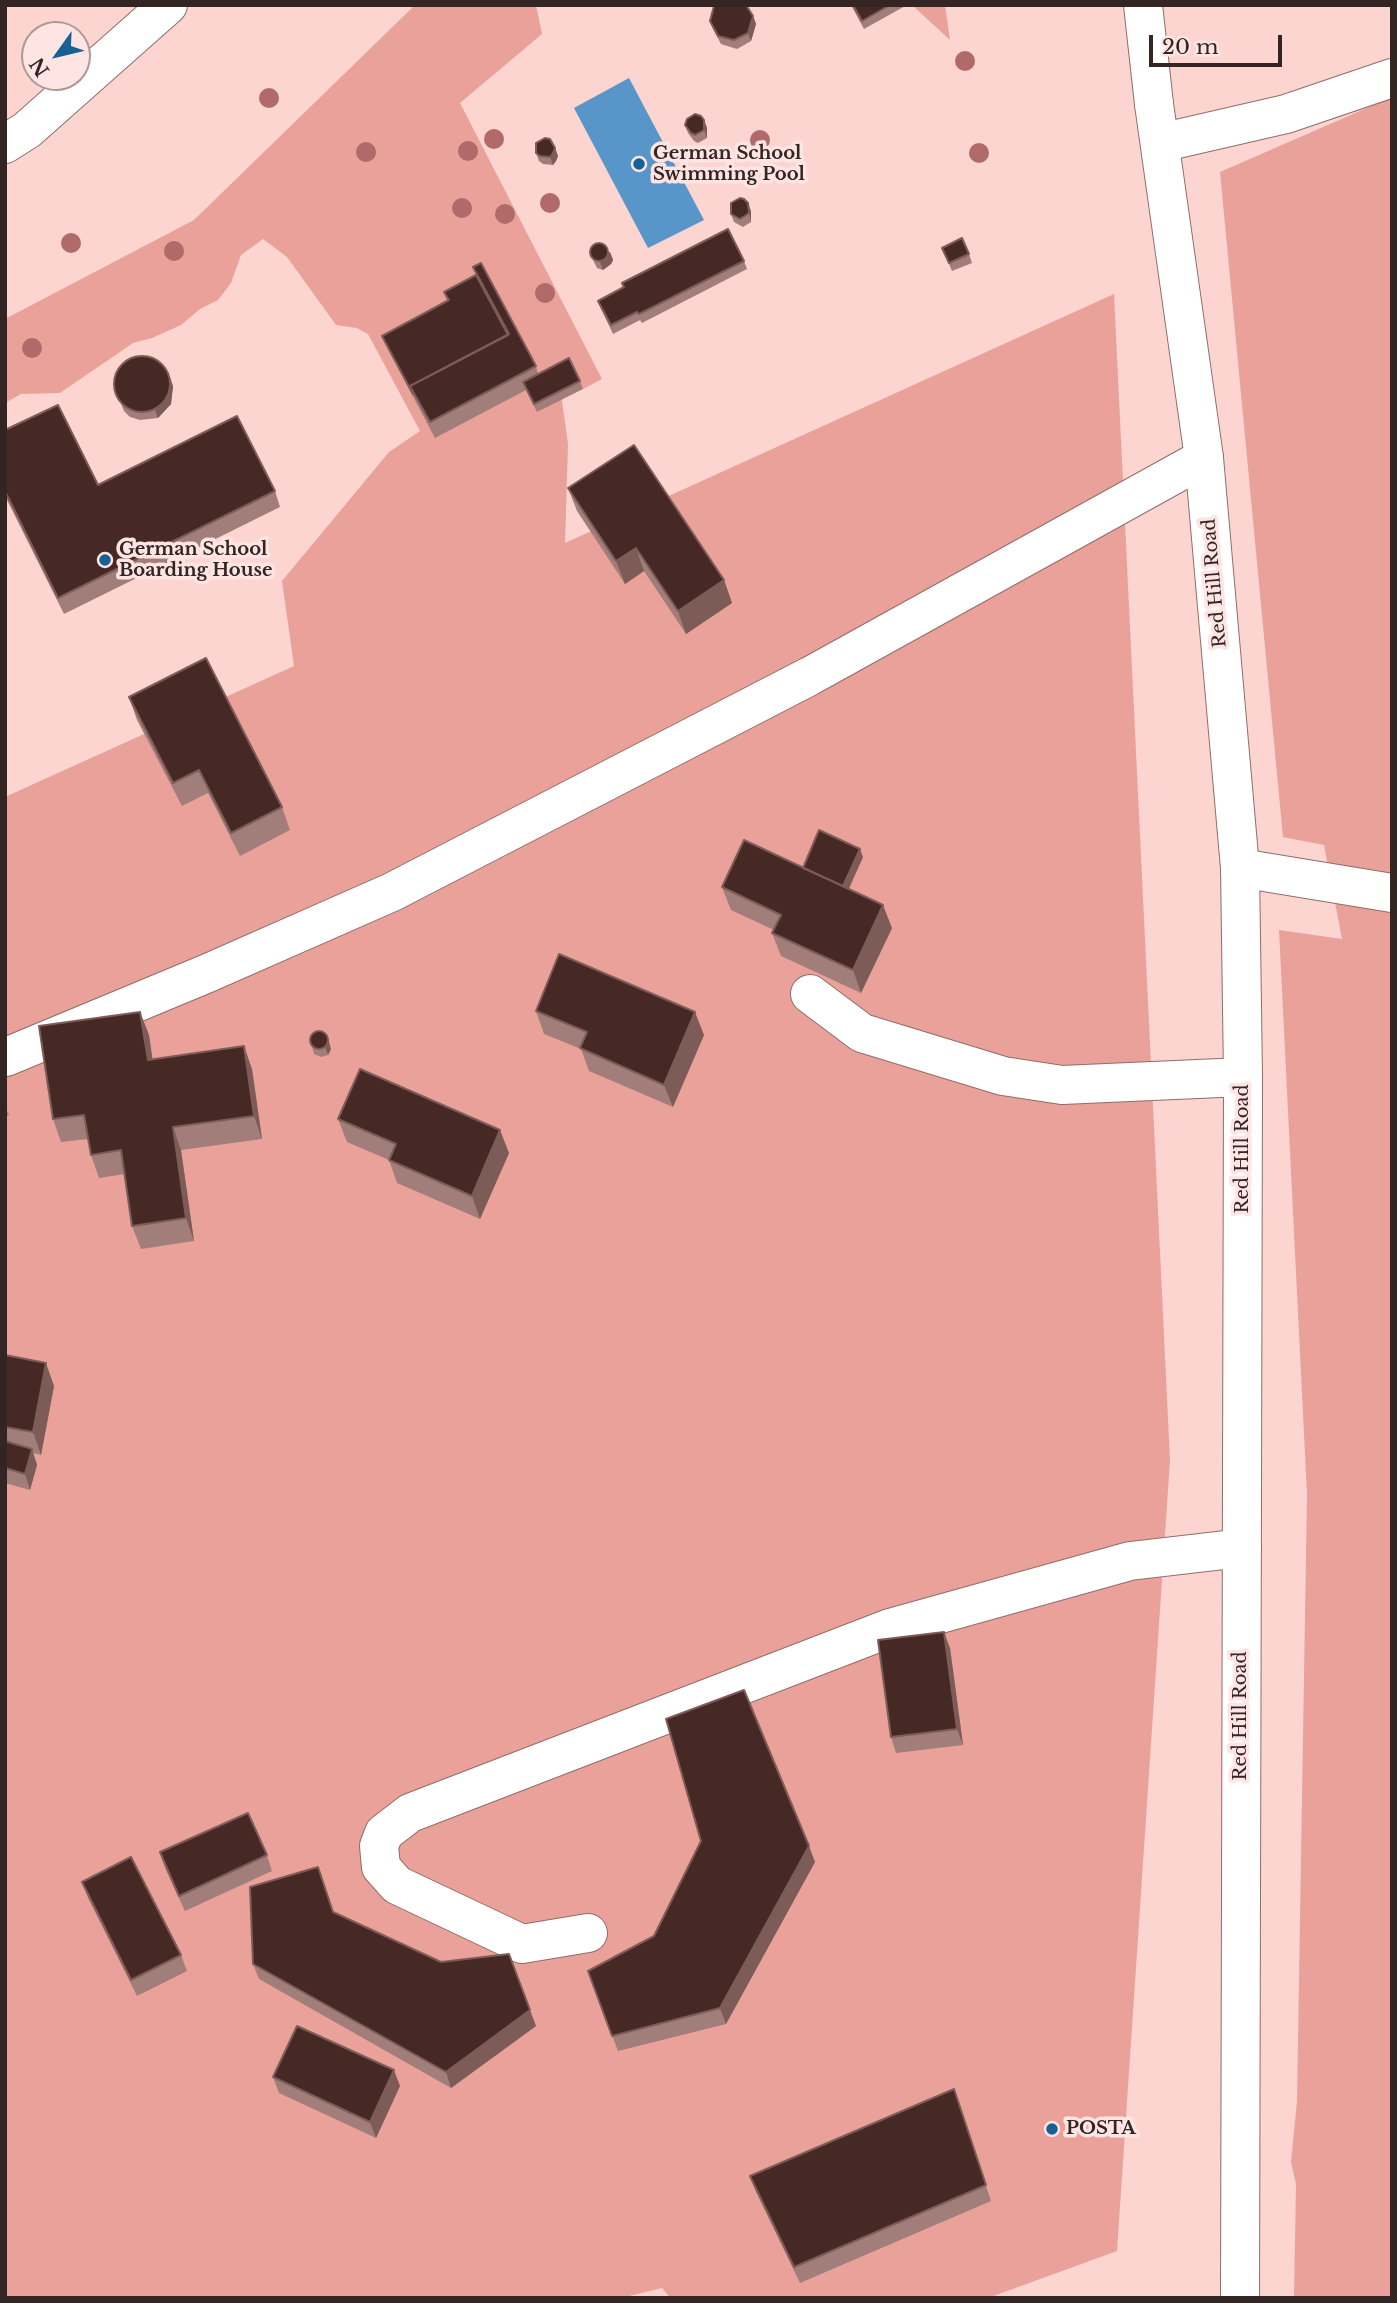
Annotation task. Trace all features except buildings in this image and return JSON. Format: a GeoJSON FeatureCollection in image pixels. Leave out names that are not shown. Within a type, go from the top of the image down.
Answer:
{"type":"FeatureCollection","features":[{"type":"Feature","properties":{"kind":"main road"},"geometry":{"type":"LineString","coordinates":[[5,144],[27,130],[168,5]]}},
{"type":"Feature","properties":{"kind":"main road","name":"Red Hill Road"},"geometry":{"type":"LineString","coordinates":[[1143,5],[1154,104],[1205,458],[1240,867],[1243,1077],[1240,2298]]}},
{"type":"Feature","properties":{"kind":"main road"},"geometry":{"type":"LineString","coordinates":[[1160,143],[1286,114],[1392,78]]}},
{"type":"Feature","properties":{"kind":"main road"},"geometry":{"type":"LineString","coordinates":[[6,1057],[208,973],[392,892],[810,676],[1205,458]]}},
{"type":"Feature","properties":{"kind":"main road"},"geometry":{"type":"LineString","coordinates":[[1240,867],[1392,893]]}},
{"type":"Feature","properties":{"kind":"main road"},"geometry":{"type":"LineString","coordinates":[[810,994],[862,1033],[1003,1076],[1062,1085],[1243,1077]]}},
{"type":"Feature","properties":{"kind":"main road"},"geometry":{"type":"LineString","coordinates":[[587,1933],[522,1944],[397,1885],[381,1867],[379,1846],[384,1833],[410,1813],[890,1628],[1130,1560],[1242,1548]]}},
{"type":"Feature","properties":{"kind":"shaded area"},"geometry":{"type":"Polygon","coordinates":[[[415,5],[536,5],[542,34],[460,103],[602,379],[583,389],[558,373],[568,444],[565,543],[1114,294],[1170,1460],[1117,2251],[988,2298],[670,2298],[662,2288],[621,2298],[5,2298],[5,797],[294,666],[282,581],[389,452],[420,431],[368,334],[357,328],[336,325],[287,257],[263,239],[241,255],[231,283],[218,300],[200,309],[181,325],[133,343],[60,393],[21,394],[5,403],[5,319],[194,220],[415,5]],[[447,300],[451,308],[385,344],[429,425],[527,356],[447,300]]]}},
{"type":"Feature","properties":{"kind":"shaded area"},"geometry":{"type":"Polygon","coordinates":[[[912,5],[945,5],[950,40],[912,5]]]}},
{"type":"Feature","properties":{"kind":"shaded area"},"geometry":{"type":"Polygon","coordinates":[[[1392,97],[1392,2298],[1294,2298],[1296,2184],[1291,2162],[1297,2101],[1307,1494],[1279,930],[1342,939],[1324,845],[1283,837],[1220,172],[1392,97]]]}},
{"type":"Feature","properties":{"kind":"water","name":"German School Swimming Pool"},"geometry":{"type":"Polygon","coordinates":[[[629,78],[704,220],[648,248],[574,108],[629,78]]]}},
{"type":"Feature","properties":{"kind":"place","name":"German School Swimming Pool"},"geometry":{"type":"Point","coordinates":[639,164]}},
{"type":"Feature","properties":{"kind":"place","name":"German School Boarding House"},"geometry":{"type":"Point","coordinates":[105,560]}},
{"type":"Feature","properties":{"kind":"place","name":"POSTA"},"geometry":{"type":"Point","coordinates":[1052,2129]}}]}
